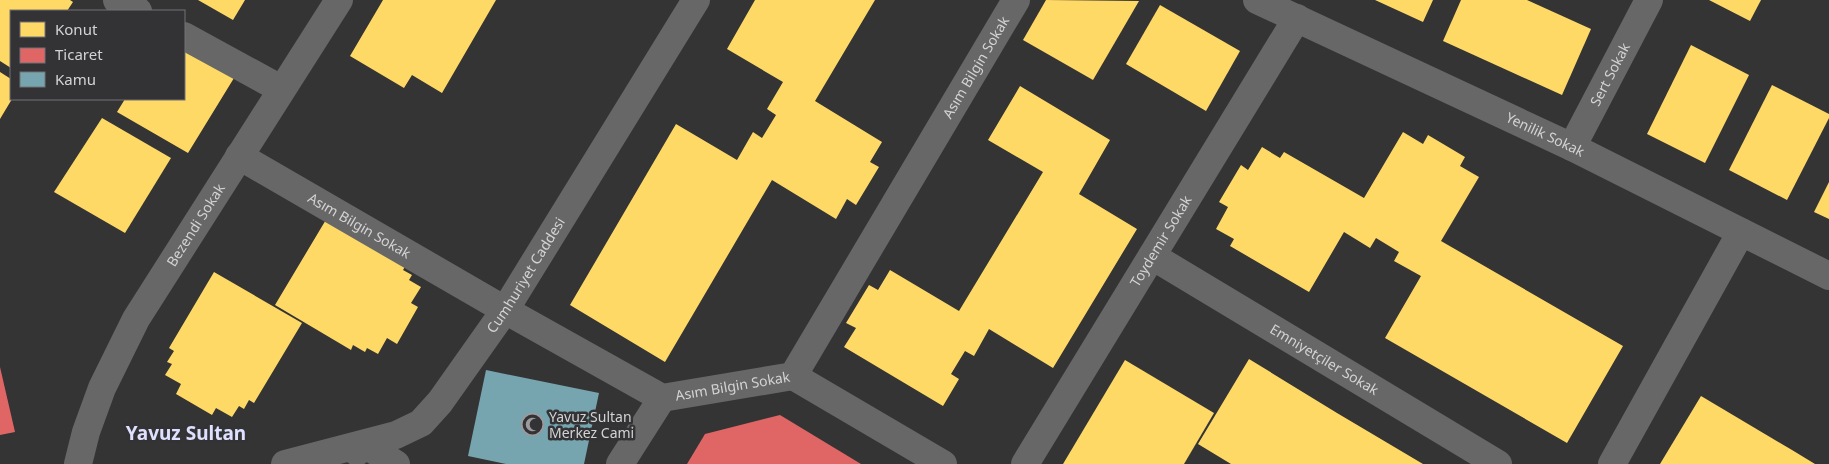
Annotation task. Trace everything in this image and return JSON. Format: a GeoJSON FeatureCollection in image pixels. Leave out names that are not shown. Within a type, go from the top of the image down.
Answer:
{"type":"FeatureCollection","features":[{"type":"Feature","properties":{"kind":"street"},"geometry":{"type":"LineString","coordinates":[[117,0],[136,10]]}},
{"type":"Feature","properties":{"kind":"street","name":"Bezendi Sokak"},"geometry":{"type":"LineString","coordinates":[[78,464],[86,432],[102,388],[136,319],[339,0]]}},
{"type":"Feature","properties":{"kind":"street","name":"Cumhuriyet Caddesi"},"geometry":{"type":"LineString","coordinates":[[285,464],[396,435],[421,423],[440,402],[506,310],[696,0]]}},
{"type":"Feature","properties":{"kind":"street","name":"Asım Bilgin Sokak"},"geometry":{"type":"LineString","coordinates":[[239,156],[662,398],[793,376],[1016,0]]}},
{"type":"Feature","properties":{"kind":"street","name":"Yenilik Sokak"},"geometry":{"type":"LineString","coordinates":[[1257,0],[1572,147],[1829,276]]}},
{"type":"Feature","properties":{"kind":"street","name":"Sert Sokak"},"geometry":{"type":"LineString","coordinates":[[1572,147],[1649,0]]}},
{"type":"Feature","properties":{"kind":"street","name":"Toydemir Sokak"},"geometry":{"type":"LineString","coordinates":[[1025,464],[1297,18]]}},
{"type":"Feature","properties":{"kind":"street"},"geometry":{"type":"LineString","coordinates":[[185,37],[282,89]]}},
{"type":"Feature","properties":{"kind":"street"},"geometry":{"type":"LineString","coordinates":[[1612,464],[1741,232]]}},
{"type":"Feature","properties":{"kind":"street","name":"Emniyetçiler Sokak"},"geometry":{"type":"LineString","coordinates":[[1152,256],[1498,464]]}},
{"type":"Feature","properties":{"kind":"street"},"geometry":{"type":"LineString","coordinates":[[793,376],[943,464]]}},
{"type":"Feature","properties":{"kind":"street"},"geometry":{"type":"LineString","coordinates":[[620,464],[662,398]]}},
{"type":"Feature","properties":{"kind":"street"},"geometry":{"type":"LineString","coordinates":[[346,464],[364,444],[396,464]]}},
{"type":"Feature","properties":{"kind":"building: Konut"},"geometry":{"type":"Polygon","coordinates":[[[0,0],[70,0],[73,2],[68,10],[10,10],[10,67],[0,61],[0,0]]]}},
{"type":"Feature","properties":{"kind":"building: Konut"},"geometry":{"type":"Polygon","coordinates":[[[198,0],[245,0],[233,20],[198,0]]]}},
{"type":"Feature","properties":{"kind":"building: Konut"},"geometry":{"type":"Polygon","coordinates":[[[383,0],[496,0],[442,93],[412,75],[404,88],[350,56],[383,0]]]}},
{"type":"Feature","properties":{"kind":"building: Konut"},"geometry":{"type":"Polygon","coordinates":[[[755,0],[875,0],[815,101],[882,142],[870,162],[879,167],[856,205],[847,199],[836,219],[772,180],[665,362],[570,305],[676,124],[737,160],[753,132],[762,138],[776,115],[767,109],[783,82],[727,49],[755,0]]]}},
{"type":"Feature","properties":{"kind":"building: Konut"},"geometry":{"type":"Polygon","coordinates":[[[1046,0],[1139,1],[1093,80],[1023,40],[1046,0]]]}},
{"type":"Feature","properties":{"kind":"building: Konut"},"geometry":{"type":"Polygon","coordinates":[[[1375,0],[1433,0],[1423,22],[1375,0]]]}},
{"type":"Feature","properties":{"kind":"building: Konut"},"geometry":{"type":"Polygon","coordinates":[[[1461,0],[1527,0],[1591,29],[1562,95],[1443,41],[1461,0]]]}},
{"type":"Feature","properties":{"kind":"building: Konut"},"geometry":{"type":"Polygon","coordinates":[[[1709,0],[1761,0],[1750,21],[1709,0]]]}},
{"type":"Feature","properties":{"kind":"building: Konut"},"geometry":{"type":"Polygon","coordinates":[[[1160,5],[1240,51],[1206,111],[1126,64],[1160,5]]]}},
{"type":"Feature","properties":{"kind":"building: Konut"},"geometry":{"type":"Polygon","coordinates":[[[1691,45],[1749,75],[1705,163],[1647,134],[1691,45]]]}},
{"type":"Feature","properties":{"kind":"building: Konut"},"geometry":{"type":"Polygon","coordinates":[[[185,50],[234,78],[188,153],[117,112],[124,100],[185,100],[185,50]]]}},
{"type":"Feature","properties":{"kind":"building: Konut"},"geometry":{"type":"Polygon","coordinates":[[[0,72],[10,78],[11,100],[0,119],[0,72]]]}},
{"type":"Feature","properties":{"kind":"building: Konut"},"geometry":{"type":"Polygon","coordinates":[[[1772,85],[1829,114],[1829,118],[1787,200],[1729,170],[1772,85]]]}},
{"type":"Feature","properties":{"kind":"building: Konut"},"geometry":{"type":"Polygon","coordinates":[[[1020,86],[1110,140],[1079,194],[1137,229],[1053,368],[989,329],[974,356],[965,351],[951,374],[959,379],[943,406],[844,347],[856,328],[846,323],[869,285],[878,290],[890,270],[959,311],[1043,172],[988,140],[1020,86]]]}},
{"type":"Feature","properties":{"kind":"building: Konut"},"geometry":{"type":"Polygon","coordinates":[[[102,118],[171,158],[125,233],[54,192],[102,118]]]}},
{"type":"Feature","properties":{"kind":"building: Konut"},"geometry":{"type":"Polygon","coordinates":[[[1403,132],[1423,144],[1428,135],[1465,157],[1460,166],[1479,177],[1441,241],[1623,346],[1567,443],[1385,338],[1421,276],[1394,261],[1399,252],[1376,238],[1370,248],[1344,232],[1309,292],[1230,246],[1234,239],[1216,229],[1228,207],[1219,202],[1241,165],[1248,170],[1262,147],[1280,158],[1284,152],[1364,198],[1403,132]]]}},
{"type":"Feature","properties":{"kind":"building: Konut"},"geometry":{"type":"Polygon","coordinates":[[[1829,182],[1829,219],[1814,212],[1829,182]]]}},
{"type":"Feature","properties":{"kind":"building: Konut"},"geometry":{"type":"Polygon","coordinates":[[[327,218],[406,265],[403,270],[412,275],[409,280],[421,287],[411,303],[418,307],[397,344],[387,338],[378,354],[367,348],[365,352],[353,345],[351,350],[275,305],[327,218]]]}},
{"type":"Feature","properties":{"kind":"building: Konut"},"geometry":{"type":"Polygon","coordinates":[[[214,272],[302,323],[254,403],[249,400],[244,409],[239,406],[232,417],[216,408],[212,415],[176,394],[181,384],[165,375],[172,364],[167,362],[174,351],[169,348],[214,272]]]}},
{"type":"Feature","properties":{"kind":"building: Konut"},"geometry":{"type":"Polygon","coordinates":[[[1249,359],[1423,464],[1231,464],[1198,444],[1249,359]]]}},
{"type":"Feature","properties":{"kind":"building: Konut"},"geometry":{"type":"Polygon","coordinates":[[[1125,360],[1214,413],[1184,464],[1063,464],[1125,360]]]}},
{"type":"Feature","properties":{"kind":"building: Konut"},"geometry":{"type":"Polygon","coordinates":[[[1701,396],[1792,450],[1815,464],[1660,464],[1701,396]]]}},
{"type":"Feature","properties":{"kind":"building: Ticaret"},"geometry":{"type":"Polygon","coordinates":[[[0,367],[15,432],[0,435],[0,367]]]}},
{"type":"Feature","properties":{"kind":"building: Ticaret"},"geometry":{"type":"Polygon","coordinates":[[[780,415],[861,464],[687,464],[705,434],[780,415]]]}},
{"type":"Feature","properties":{"kind":"building: Kamu","name":"Yavuz Sultan Merkez Cami"},"geometry":{"type":"Polygon","coordinates":[[[486,370],[599,393],[584,464],[506,464],[468,456],[486,370]]]}},
{"type":"Feature","properties":{"kind":"place","name":"Yavuz Sultan Merkez Cami"},"geometry":{"type":"Point","coordinates":[533,425]}},
{"type":"Feature","properties":{"kind":"district","name":"Yavuz Sultan"},"geometry":{"type":"Point","coordinates":[186,433]}}]}
